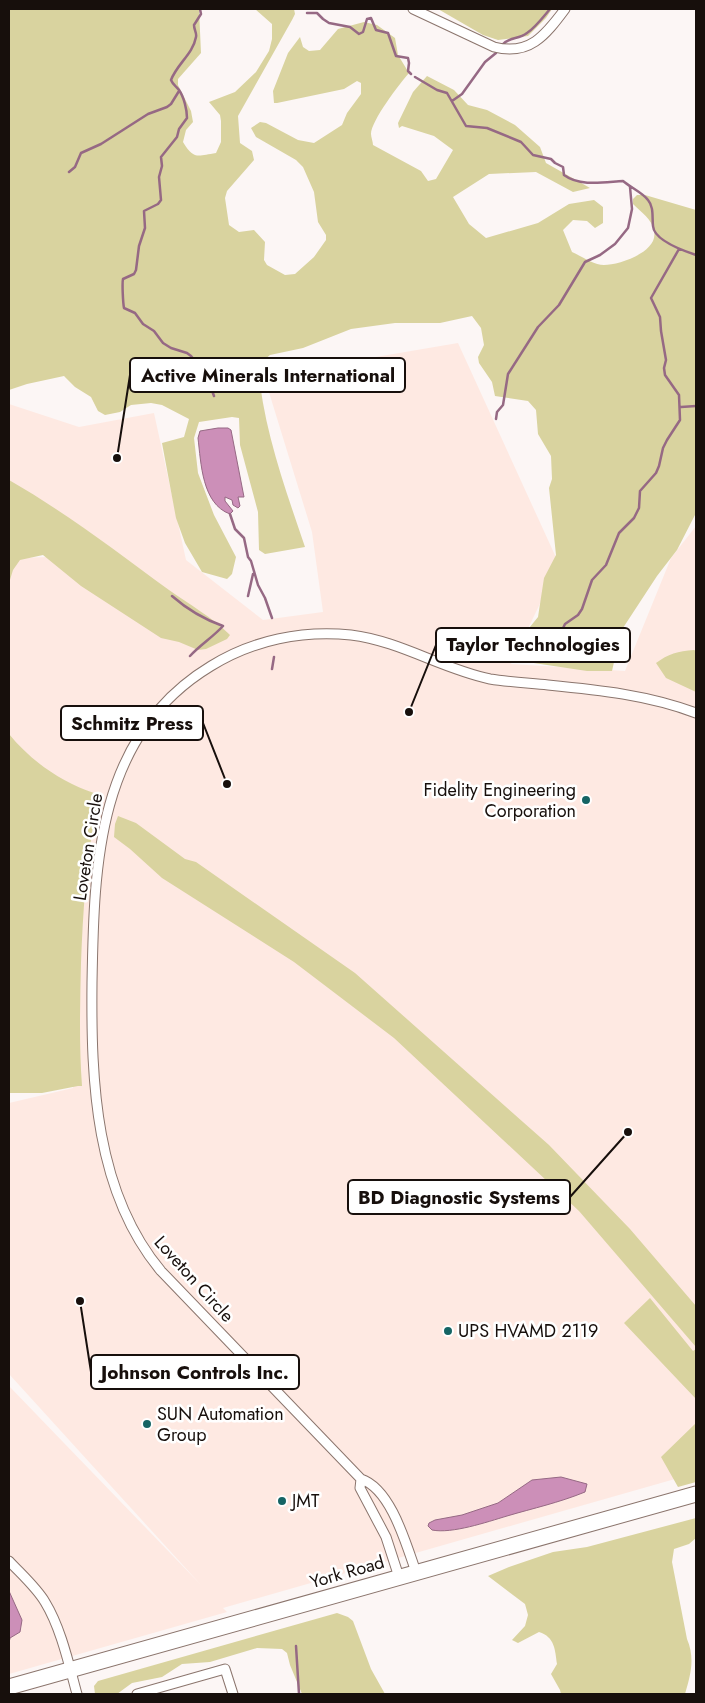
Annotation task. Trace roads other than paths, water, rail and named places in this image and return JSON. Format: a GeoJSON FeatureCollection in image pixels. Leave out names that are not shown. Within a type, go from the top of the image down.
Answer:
{"type":"FeatureCollection","features":[{"type":"Feature","properties":{"kind":"main road","name":"York Road"},"geometry":{"type":"LineString","coordinates":[[9,1687],[696,1494]]}},
{"type":"Feature","properties":{"kind":"street"},"geometry":{"type":"LineString","coordinates":[[414,9],[494,47],[506,50],[519,50],[530,45],[544,34],[565,9]]}},
{"type":"Feature","properties":{"kind":"street","name":"Loveton Circle"},"geometry":{"type":"LineString","coordinates":[[416,1572],[389,1507],[370,1482],[360,1478],[161,1271],[138,1240],[118,1197],[98,1114],[93,1079],[91,1034],[96,874],[109,803],[123,765],[139,734],[172,694],[214,663],[242,650],[271,640],[302,634],[332,634],[372,639],[490,679],[630,694],[696,714]]}},
{"type":"Feature","properties":{"kind":"street","name":"Loveton Circle"},"geometry":{"type":"LineString","coordinates":[[360,1478],[360,1488],[386,1538],[399,1577]]}},
{"type":"Feature","properties":{"kind":"street"},"geometry":{"type":"LineString","coordinates":[[9,1561],[33,1586],[45,1602],[55,1623],[77,1694]]}},
{"type":"Feature","properties":{"kind":"street"},"geometry":{"type":"LineString","coordinates":[[137,1694],[225,1669],[233,1694]]}},
{"type":"Feature","properties":{"kind":"waterway"},"geometry":{"type":"LineString","coordinates":[[200,9],[201,14],[194,25],[196,36],[192,49],[171,80],[182,96],[187,118],[179,129],[177,137],[161,157],[162,166],[159,177],[161,200],[158,204],[144,211],[145,228],[139,246],[136,270],[134,274],[123,279],[123,293],[124,308],[135,313],[143,324],[154,331],[163,343],[191,356],[206,374],[214,396]]}},
{"type":"Feature","properties":{"kind":"waterway"},"geometry":{"type":"LineString","coordinates":[[502,45],[508,40],[520,37],[530,31],[550,9]]}},
{"type":"Feature","properties":{"kind":"waterway"},"geometry":{"type":"LineString","coordinates":[[307,13],[317,13],[329,23],[350,27],[359,34],[363,32],[367,19],[371,18],[376,30],[388,33],[396,56],[408,58],[408,71],[411,74]]}},
{"type":"Feature","properties":{"kind":"waterway"},"geometry":{"type":"LineString","coordinates":[[452,101],[462,94],[485,62],[496,53]]}},
{"type":"Feature","properties":{"kind":"waterway"},"geometry":{"type":"LineString","coordinates":[[415,77],[437,90],[447,93],[466,126],[487,128],[521,142],[533,155],[551,159],[563,167],[564,175],[570,179],[593,183],[623,181],[646,197],[650,203],[653,226],[658,236],[670,244],[696,255]]}},
{"type":"Feature","properties":{"kind":"waterway"},"geometry":{"type":"LineString","coordinates":[[69,172],[75,167],[81,153],[101,144],[148,114],[167,107],[179,91]]}},
{"type":"Feature","properties":{"kind":"waterway"},"geometry":{"type":"LineString","coordinates":[[496,419],[497,412],[503,405],[508,374],[538,327],[559,305],[585,262],[600,255],[615,244],[628,228],[632,209],[630,187]]}},
{"type":"Feature","properties":{"kind":"waterway"},"geometry":{"type":"LineString","coordinates":[[549,658],[565,624],[578,615],[582,609],[592,580],[606,565],[619,533],[634,518],[639,508],[640,491],[656,473],[663,448],[680,420],[679,395],[665,375],[666,360],[660,317],[651,298],[679,249]]}},
{"type":"Feature","properties":{"kind":"waterway"},"geometry":{"type":"LineString","coordinates":[[681,407],[696,406]]}},
{"type":"Feature","properties":{"kind":"waterway"},"geometry":{"type":"LineString","coordinates":[[230,514],[235,529],[244,538],[248,557],[272,618]]}},
{"type":"Feature","properties":{"kind":"waterway"},"geometry":{"type":"LineString","coordinates":[[248,596],[253,574]]}},
{"type":"Feature","properties":{"kind":"waterway"},"geometry":{"type":"LineString","coordinates":[[172,596],[196,614],[223,626],[190,656]]}},
{"type":"Feature","properties":{"kind":"waterway"},"geometry":{"type":"LineString","coordinates":[[515,661],[540,643],[553,651]]}},
{"type":"Feature","properties":{"kind":"waterway"},"geometry":{"type":"LineString","coordinates":[[272,669],[274,657]]}},
{"type":"Feature","properties":{"kind":"waterway"},"geometry":{"type":"LineString","coordinates":[[296,1646],[299,1694]]}},
{"type":"Feature","properties":{"kind":"place","name":"Active Minerals International"},"geometry":{"type":"Point","coordinates":[117,458]}},
{"type":"Feature","properties":{"kind":"place","name":"Taylor Technologies"},"geometry":{"type":"Point","coordinates":[409,712]}},
{"type":"Feature","properties":{"kind":"place","name":"Schmitz Press"},"geometry":{"type":"Point","coordinates":[227,784]}},
{"type":"Feature","properties":{"kind":"place","name":"Fidelity Engineering Corporation"},"geometry":{"type":"Point","coordinates":[586,800]}},
{"type":"Feature","properties":{"kind":"place","name":"BD Diagnostic Systems"},"geometry":{"type":"Point","coordinates":[628,1132]}},
{"type":"Feature","properties":{"kind":"place","name":"Johnson Controls Inc."},"geometry":{"type":"Point","coordinates":[80,1301]}},
{"type":"Feature","properties":{"kind":"place","name":"UPS HVAMD 2119"},"geometry":{"type":"Point","coordinates":[448,1331]}},
{"type":"Feature","properties":{"kind":"place","name":"SUN Automation Group"},"geometry":{"type":"Point","coordinates":[147,1424]}},
{"type":"Feature","properties":{"kind":"place","name":"JMT"},"geometry":{"type":"Point","coordinates":[282,1501]}}]}
